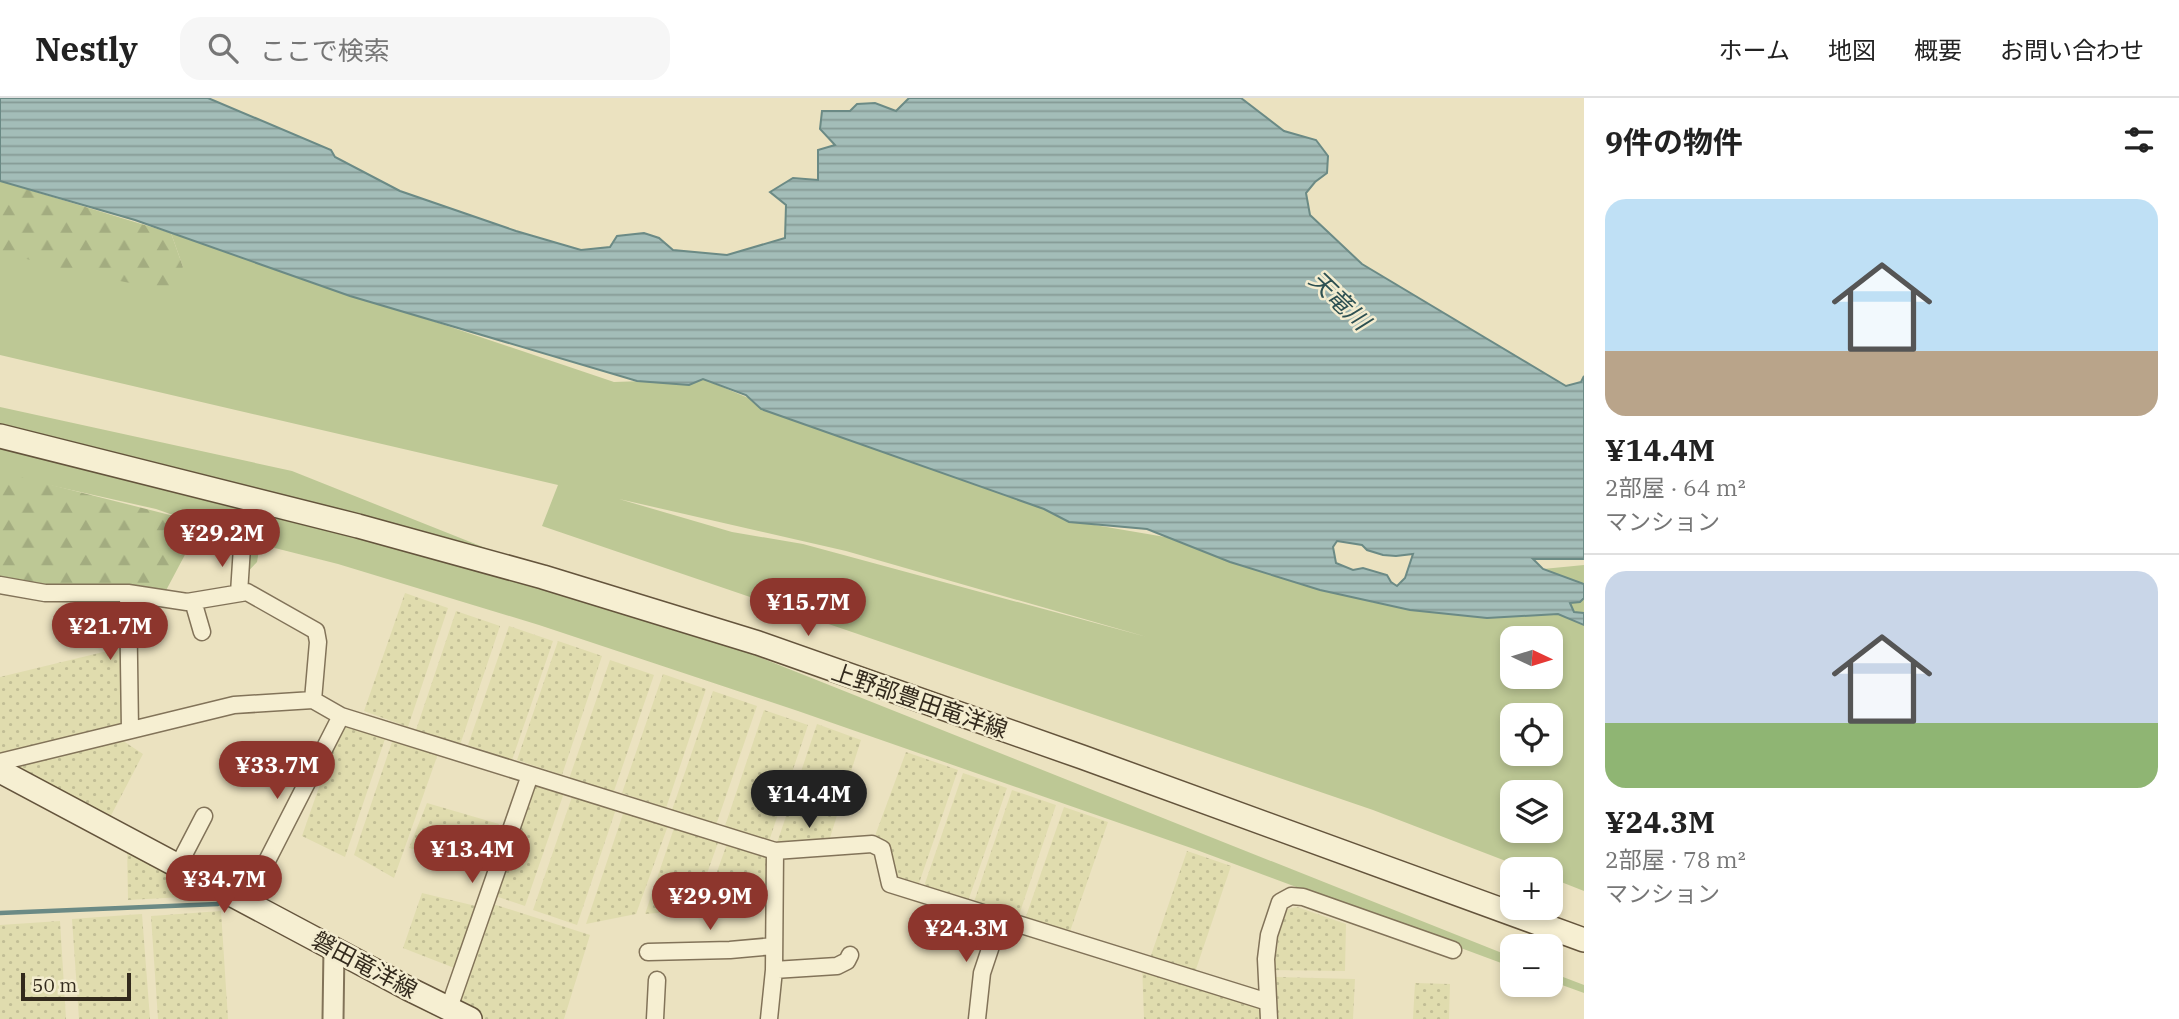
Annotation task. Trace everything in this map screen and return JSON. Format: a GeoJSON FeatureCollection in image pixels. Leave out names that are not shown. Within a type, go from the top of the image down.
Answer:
{"type":"FeatureCollection","features":[{"type":"Feature","properties":{"kind":"main road","name":"上野部豊田竜洋線"},"geometry":{"type":"LineString","coordinates":[[0,436],[358,526],[542,577],[758,643],[1082,757],[1584,940]]}},
{"type":"Feature","properties":{"kind":"main road","name":"磐田竜洋線"},"geometry":{"type":"LineString","coordinates":[[0,771],[457,1014]]}},
{"type":"Feature","properties":{"kind":"street"},"geometry":{"type":"LineString","coordinates":[[239,593],[242,548]]}},
{"type":"Feature","properties":{"kind":"street"},"geometry":{"type":"LineString","coordinates":[[0,585],[45,593],[128,593],[187,602],[247,592],[316,631],[318,642],[313,700]]}},
{"type":"Feature","properties":{"kind":"street"},"geometry":{"type":"LineString","coordinates":[[128,593],[130,730]]}},
{"type":"Feature","properties":{"kind":"street"},"geometry":{"type":"LineString","coordinates":[[193,601],[202,632]]}},
{"type":"Feature","properties":{"kind":"street"},"geometry":{"type":"LineString","coordinates":[[0,762],[234,705],[313,700],[341,716],[775,850],[872,844],[882,849],[890,884],[1268,1002]]}},
{"type":"Feature","properties":{"kind":"street"},"geometry":{"type":"LineString","coordinates":[[246,902],[341,716]]}},
{"type":"Feature","properties":{"kind":"street"},"geometry":{"type":"LineString","coordinates":[[457,1014],[530,775]]}},
{"type":"Feature","properties":{"kind":"street"},"geometry":{"type":"LineString","coordinates":[[178,866],[204,816]]}},
{"type":"Feature","properties":{"kind":"street"},"geometry":{"type":"LineString","coordinates":[[769,1019],[774,970],[775,850]]}},
{"type":"Feature","properties":{"kind":"street"},"geometry":{"type":"LineString","coordinates":[[1269,1019],[1266,959],[1269,935],[1280,902],[1291,896],[1303,897],[1453,950]]}},
{"type":"Feature","properties":{"kind":"street"},"geometry":{"type":"LineString","coordinates":[[977,1019],[982,973],[1000,919]]}},
{"type":"Feature","properties":{"kind":"street"},"geometry":{"type":"LineString","coordinates":[[648,952],[774,946]]}},
{"type":"Feature","properties":{"kind":"street"},"geometry":{"type":"LineString","coordinates":[[333,1019],[334,948]]}},
{"type":"Feature","properties":{"kind":"street"},"geometry":{"type":"LineString","coordinates":[[774,970],[837,966],[847,961],[850,955]]}},
{"type":"Feature","properties":{"kind":"street"},"geometry":{"type":"LineString","coordinates":[[655,1019],[657,980]]}},
{"type":"Feature","properties":{"kind":"shaded area"},"geometry":{"type":"Polygon","coordinates":[[[405,593],[448,608],[408,727],[364,711],[405,593]]]}},
{"type":"Feature","properties":{"kind":"shaded area"},"geometry":{"type":"Polygon","coordinates":[[[456,611],[500,626],[460,745],[416,730],[456,611]]]}},
{"type":"Feature","properties":{"kind":"shaded area"},"geometry":{"type":"Polygon","coordinates":[[[509,626],[553,641],[512,760],[468,745],[509,626]]]}},
{"type":"Feature","properties":{"kind":"shaded area"},"geometry":{"type":"Polygon","coordinates":[[[558,641],[602,656],[562,775],[517,760],[558,641]]]}},
{"type":"Feature","properties":{"kind":"shaded area"},"geometry":{"type":"Polygon","coordinates":[[[128,646],[130,730],[114,735],[143,754],[105,827],[0,762],[0,677],[128,646]]]}},
{"type":"Feature","properties":{"kind":"shaded area"},"geometry":{"type":"Polygon","coordinates":[[[610,660],[654,675],[613,794],[569,779],[610,660]]]}},
{"type":"Feature","properties":{"kind":"shaded area"},"geometry":{"type":"Polygon","coordinates":[[[663,674],[706,689],[666,808],[622,793],[663,674]]]}},
{"type":"Feature","properties":{"kind":"shaded area"},"geometry":{"type":"Polygon","coordinates":[[[713,691],[757,706],[716,825],[672,810],[713,691]]]}},
{"type":"Feature","properties":{"kind":"shaded area"},"geometry":{"type":"Polygon","coordinates":[[[764,710],[808,725],[768,844],[724,829],[764,710]]]}},
{"type":"Feature","properties":{"kind":"shaded area"},"geometry":{"type":"Polygon","coordinates":[[[343,718],[387,733],[345,857],[302,836],[343,718]]]}},
{"type":"Feature","properties":{"kind":"shaded area"},"geometry":{"type":"Polygon","coordinates":[[[817,724],[861,740],[827,847],[777,843],[817,724]]]}},
{"type":"Feature","properties":{"kind":"shaded area"},"geometry":{"type":"Polygon","coordinates":[[[394,736],[439,751],[394,878],[354,855],[394,736]]]}},
{"type":"Feature","properties":{"kind":"shaded area"},"geometry":{"type":"Polygon","coordinates":[[[906,752],[958,770],[917,889],[890,884],[872,844],[906,752]]]}},
{"type":"Feature","properties":{"kind":"shaded area"},"geometry":{"type":"Polygon","coordinates":[[[522,772],[566,787],[525,906],[481,891],[522,772]]]}},
{"type":"Feature","properties":{"kind":"shaded area"},"geometry":{"type":"Polygon","coordinates":[[[963,773],[1007,788],[966,907],[922,892],[963,773]]]}},
{"type":"Feature","properties":{"kind":"shaded area"},"geometry":{"type":"Polygon","coordinates":[[[1012,790],[1056,805],[1016,924],[972,908],[1012,790]]]}},
{"type":"Feature","properties":{"kind":"shaded area"},"geometry":{"type":"Polygon","coordinates":[[[574,791],[617,806],[577,925],[533,910],[574,791]]]}},
{"type":"Feature","properties":{"kind":"shaded area"},"geometry":{"type":"Polygon","coordinates":[[[427,803],[499,824],[483,867],[409,848],[427,803]]]}},
{"type":"Feature","properties":{"kind":"shaded area"},"geometry":{"type":"Polygon","coordinates":[[[626,805],[670,820],[636,914],[586,924],[626,805]]]}},
{"type":"Feature","properties":{"kind":"shaded area"},"geometry":{"type":"Polygon","coordinates":[[[1064,807],[1108,822],[1067,940],[1023,925],[1064,807]]]}},
{"type":"Feature","properties":{"kind":"shaded area"},"geometry":{"type":"Polygon","coordinates":[[[676,822],[720,837],[694,910],[645,914],[676,822]]]}},
{"type":"Feature","properties":{"kind":"shaded area"},"geometry":{"type":"Polygon","coordinates":[[[728,841],[772,856],[775,902],[703,911],[728,841]]]}},
{"type":"Feature","properties":{"kind":"shaded area"},"geometry":{"type":"Polygon","coordinates":[[[127,844],[222,895],[128,900],[127,844]]]}},
{"type":"Feature","properties":{"kind":"shaded area"},"geometry":{"type":"Polygon","coordinates":[[[1187,851],[1231,866],[1193,978],[1268,1002],[1269,1019],[1144,1019],[1142,963],[1148,964],[1187,851]]]}},
{"type":"Feature","properties":{"kind":"shaded area"},"geometry":{"type":"Polygon","coordinates":[[[422,893],[484,908],[462,971],[403,948],[422,893]]]}},
{"type":"Feature","properties":{"kind":"shaded area"},"geometry":{"type":"Polygon","coordinates":[[[490,903],[590,935],[564,1019],[480,1019],[451,1002],[490,903]]]}},
{"type":"Feature","properties":{"kind":"shaded area"},"geometry":{"type":"Polygon","coordinates":[[[1297,907],[1346,924],[1345,971],[1267,970],[1277,950],[1279,929],[1288,909],[1297,907]]]}},
{"type":"Feature","properties":{"kind":"shaded area"},"geometry":{"type":"Polygon","coordinates":[[[221,911],[228,1019],[158,1019],[151,916],[221,911]]]}},
{"type":"Feature","properties":{"kind":"shaded area"},"geometry":{"type":"Polygon","coordinates":[[[142,914],[150,1019],[79,1019],[72,919],[142,914]]]}},
{"type":"Feature","properties":{"kind":"shaded area"},"geometry":{"type":"Polygon","coordinates":[[[60,921],[66,1019],[0,1019],[0,925],[60,921]]]}},
{"type":"Feature","properties":{"kind":"shaded area"},"geometry":{"type":"Polygon","coordinates":[[[1276,977],[1355,979],[1353,1019],[1276,1019],[1276,977]]]}},
{"type":"Feature","properties":{"kind":"shaded area"},"geometry":{"type":"Polygon","coordinates":[[[1415,983],[1450,984],[1449,1019],[1413,1019],[1415,983]]]}},
{"type":"Feature","properties":{"kind":"green space"},"geometry":{"type":"Polygon","coordinates":[[[0,181],[171,233],[183,267],[166,290],[84,274],[0,252],[0,181]]]}},
{"type":"Feature","properties":{"kind":"green space"},"geometry":{"type":"Polygon","coordinates":[[[171,233],[614,382],[703,379],[835,434],[1083,523],[1171,538],[1375,603],[1543,569],[1584,565],[1584,891],[1563,883],[1563,857],[1500,859],[1373,810],[542,526],[558,485],[0,355],[0,248],[183,267],[171,233]],[[619,499],[732,532],[803,544],[1147,637],[846,551],[619,499]]]}},
{"type":"Feature","properties":{"kind":"green space"},"geometry":{"type":"Polygon","coordinates":[[[0,407],[292,471],[1500,952],[1500,963],[1194,849],[798,711],[539,625],[338,564],[263,545],[267,548],[156,509],[0,474],[0,407]]]}},
{"type":"Feature","properties":{"kind":"green space"},"geometry":{"type":"Polygon","coordinates":[[[0,472],[261,538],[257,562],[244,576],[234,549],[202,541],[188,549],[162,598],[0,584],[0,472]]]}},
{"type":"Feature","properties":{"kind":"green space"},"geometry":{"type":"Polygon","coordinates":[[[1563,977],[1584,985],[1584,993],[1563,985],[1563,977]]]}},
{"type":"Feature","properties":{"kind":"water","name":"天竜川"},"geometry":{"type":"Polygon","coordinates":[[[0,98],[208,98],[331,150],[335,157],[400,191],[516,231],[581,250],[610,247],[617,236],[644,233],[659,238],[673,250],[727,255],[785,238],[786,205],[770,192],[793,178],[818,180],[818,150],[835,145],[820,129],[822,111],[850,111],[857,104],[875,103],[896,111],[909,98],[1241,98],[1284,131],[1316,140],[1328,156],[1327,173],[1306,193],[1310,215],[1362,264],[1566,386],[1581,382],[1584,376],[1584,559],[1533,559],[1543,569],[1584,584],[1584,598],[1580,602],[1570,603],[1574,612],[1584,613],[1584,625],[1558,614],[1487,618],[1410,610],[1320,590],[1230,562],[1147,529],[1069,522],[1044,509],[761,409],[746,395],[703,379],[689,385],[637,381],[350,296],[135,220],[0,181],[0,98]],[[1337,541],[1333,547],[1336,563],[1353,570],[1363,568],[1387,575],[1397,586],[1405,578],[1413,554],[1383,555],[1367,550],[1362,545],[1337,541]]]}},
{"type":"Feature","properties":{"kind":"waterway"},"geometry":{"type":"LineString","coordinates":[[0,913],[218,904]]}}]}
